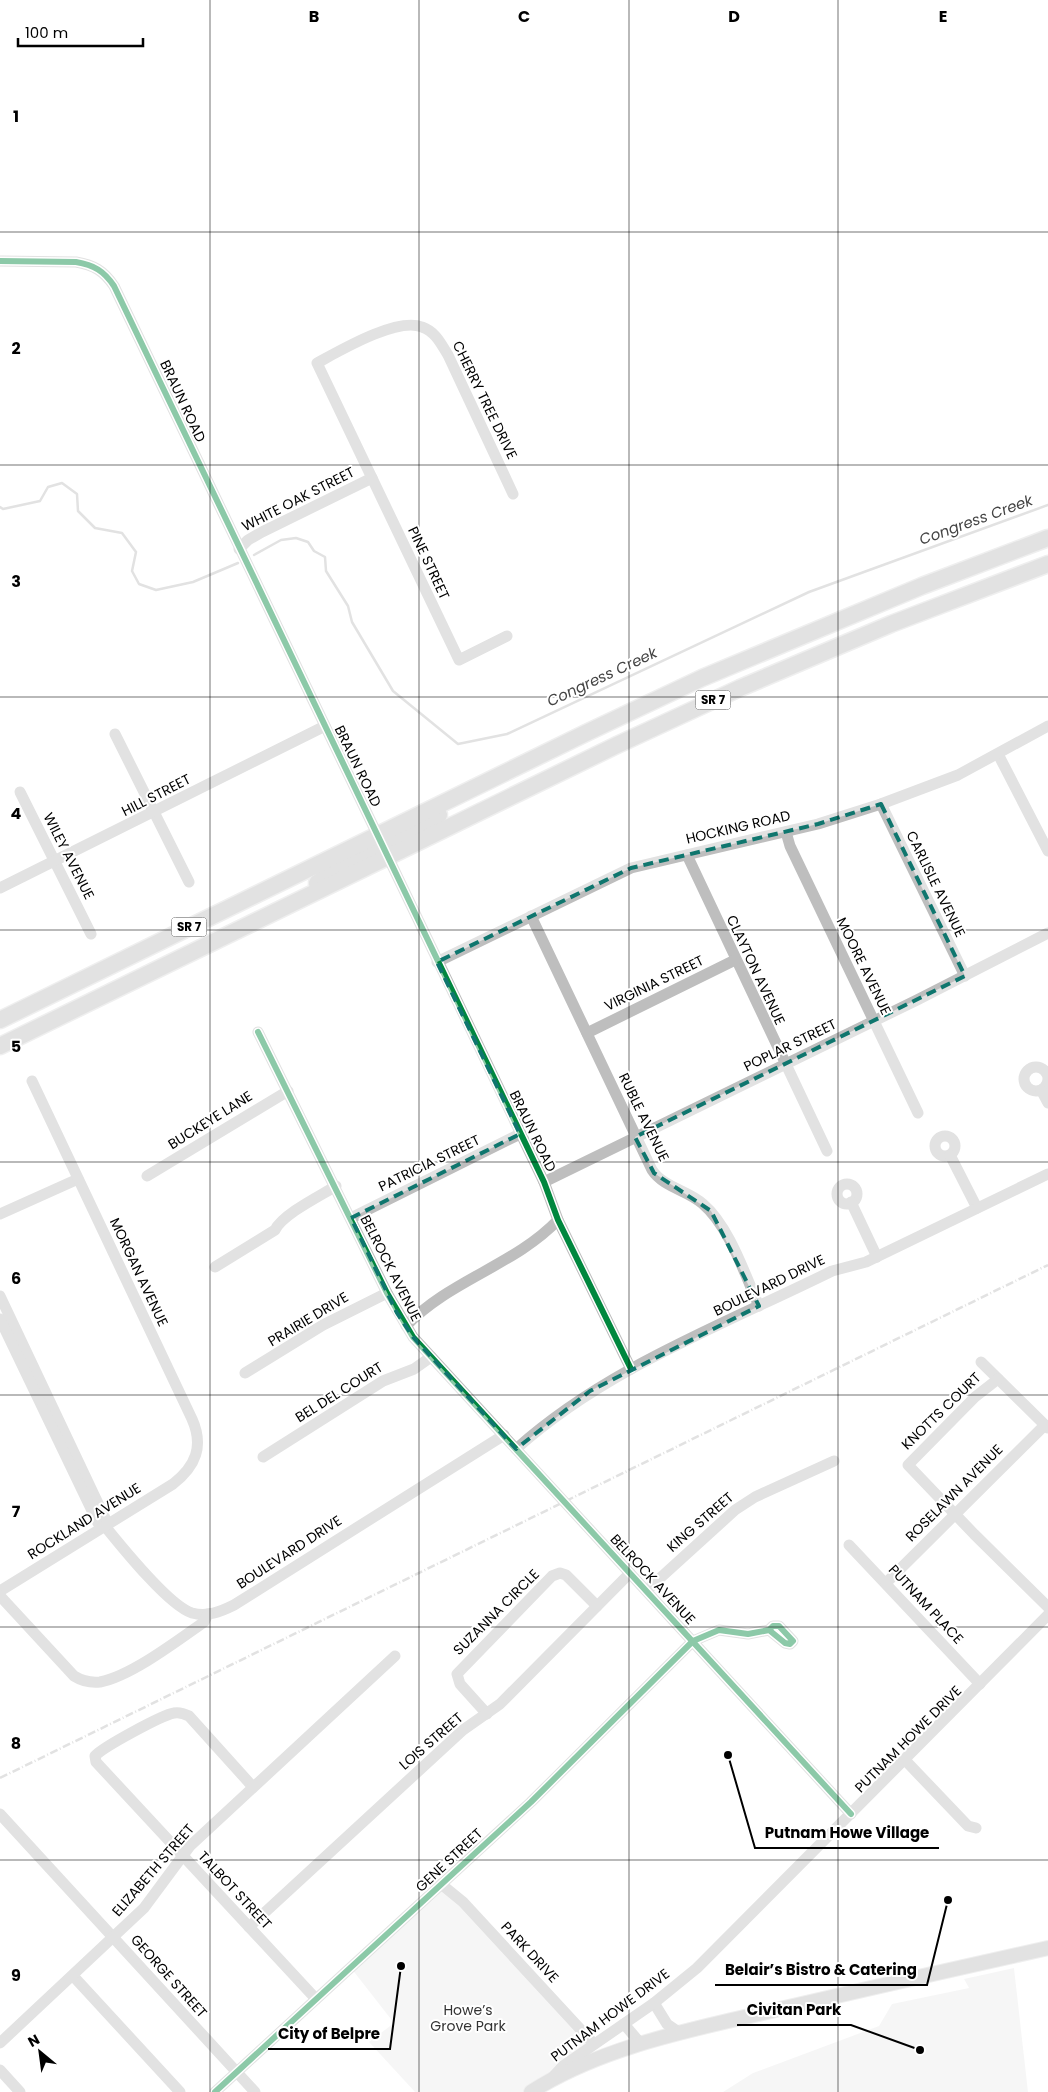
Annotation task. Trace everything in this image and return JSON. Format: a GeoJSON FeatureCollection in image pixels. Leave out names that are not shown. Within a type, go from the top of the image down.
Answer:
{"type":"FeatureCollection","features":[{"type":"Feature","properties":{"kind":"highway","name":"SR 7"},"geometry":{"type":"LineString","coordinates":[[0,1046],[254,923],[510,770],[768,649],[922,586],[1048,538]]}},
{"type":"Feature","properties":{"kind":"highway","name":"SR 7"},"geometry":{"type":"LineString","coordinates":[[0,1020],[383,846],[608,749],[740,688],[891,624],[1048,564]]}},
{"type":"Feature","properties":{"kind":"main road"},"geometry":{"type":"LineString","coordinates":[[532,2092],[550,2080],[641,2044],[680,2033],[880,1985],[1048,1948]]}},
{"type":"Feature","properties":{"kind":"street","name":"BRAUN ROAD"},"geometry":{"type":"LineString","coordinates":[[0,261],[76,262],[98,268],[107,275],[129,316],[544,1182],[558,1220],[631,1369]]}},
{"type":"Feature","properties":{"kind":"street","name":"CHERRY TREE DRIVE"},"geometry":{"type":"LineString","coordinates":[[372,478],[317,363],[382,332],[398,326],[416,325],[429,330],[440,341],[514,494]]}},
{"type":"Feature","properties":{"kind":"street","name":"WHITE OAK STREET"},"geometry":{"type":"LineString","coordinates":[[239,549],[248,540],[262,532],[372,478]]}},
{"type":"Feature","properties":{"kind":"street","name":"PINE STREET"},"geometry":{"type":"LineString","coordinates":[[372,478],[459,660],[507,636]]}},
{"type":"Feature","properties":{"kind":"street","name":"HILL STREET"},"geometry":{"type":"LineString","coordinates":[[0,888],[156,813],[325,726]]}},
{"type":"Feature","properties":{"kind":"street","name":"HOCKING ROAD"},"geometry":{"type":"LineString","coordinates":[[437,962],[631,868],[833,820],[881,804],[958,775],[1048,726]]}},
{"type":"Feature","properties":{"kind":"street"},"geometry":{"type":"LineString","coordinates":[[115,734],[189,882]]}},
{"type":"Feature","properties":{"kind":"street"},"geometry":{"type":"LineString","coordinates":[[998,754],[1048,851]]}},
{"type":"Feature","properties":{"kind":"street","name":"WILEY AVENUE"},"geometry":{"type":"LineString","coordinates":[[20,792],[91,934]]}},
{"type":"Feature","properties":{"kind":"street","name":"CARLISLE AVENUE"},"geometry":{"type":"LineString","coordinates":[[881,804],[965,976]]}},
{"type":"Feature","properties":{"kind":"street","name":"MOORE AVENUE"},"geometry":{"type":"LineString","coordinates":[[786,832],[790,846],[918,1113]]}},
{"type":"Feature","properties":{"kind":"street","name":"CLAYTON AVENUE"},"geometry":{"type":"LineString","coordinates":[[686,855],[827,1151]]}},
{"type":"Feature","properties":{"kind":"street","name":"RUBLE AVENUE"},"geometry":{"type":"LineString","coordinates":[[531,916],[652,1170],[662,1181],[691,1195],[711,1211],[759,1306]]}},
{"type":"Feature","properties":{"kind":"street","name":"POPLAR STREET"},"geometry":{"type":"LineString","coordinates":[[544,1182],[874,1021],[1048,933]]}},
{"type":"Feature","properties":{"kind":"street","name":"VIRGINIA STREET"},"geometry":{"type":"LineString","coordinates":[[587,1033],[735,960]]}},
{"type":"Feature","properties":{"kind":"street","name":"BELROCK AVENUE"},"geometry":{"type":"LineString","coordinates":[[258,1032],[336,1186],[386,1293],[406,1326],[431,1357],[851,1814]]}},
{"type":"Feature","properties":{"kind":"street","name":"MORGAN AVENUE"},"geometry":{"type":"LineString","coordinates":[[32,1081],[196,1428],[198,1449],[195,1460],[182,1476]]}},
{"type":"Feature","properties":{"kind":"street"},"geometry":{"type":"LineString","coordinates":[[1041,1090],[1048,1103]]}},
{"type":"Feature","properties":{"kind":"street","name":"BUCKEYE LANE"},"geometry":{"type":"LineString","coordinates":[[147,1176],[288,1091]]}},
{"type":"Feature","properties":{"kind":"street","name":"PATRICIA STREET"},"geometry":{"type":"LineString","coordinates":[[351,1218],[520,1134]]}},
{"type":"Feature","properties":{"kind":"street"},"geometry":{"type":"LineString","coordinates":[[950,1155],[977,1208]]}},
{"type":"Feature","properties":{"kind":"street","name":"BOULEVARD DRIVE"},"geometry":{"type":"LineString","coordinates":[[516,1449],[590,1392],[631,1369],[833,1271],[877,1257],[1048,1174]]}},
{"type":"Feature","properties":{"kind":"street"},"geometry":{"type":"LineString","coordinates":[[0,1214],[78,1179]]}},
{"type":"Feature","properties":{"kind":"street"},"geometry":{"type":"LineString","coordinates":[[215,1267],[275,1230],[278,1224],[336,1186]]}},
{"type":"Feature","properties":{"kind":"street"},"geometry":{"type":"LineString","coordinates":[[851,1202],[877,1257]]}},
{"type":"Feature","properties":{"kind":"street"},"geometry":{"type":"LineString","coordinates":[[406,1326],[421,1310],[532,1244],[558,1220]]}},
{"type":"Feature","properties":{"kind":"street","name":"PRAIRIE DRIVE"},"geometry":{"type":"LineString","coordinates":[[246,1373],[323,1325],[386,1293]]}},
{"type":"Feature","properties":{"kind":"street"},"geometry":{"type":"LineString","coordinates":[[0,1296],[105,1518],[104,1525]]}},
{"type":"Feature","properties":{"kind":"street"},"geometry":{"type":"LineString","coordinates":[[0,1319],[86,1502],[98,1523],[104,1525],[175,1602],[191,1613],[208,1614],[204,1622],[149,1658],[111,1678],[89,1682],[74,1676],[62,1665],[0,1596]]}},
{"type":"Feature","properties":{"kind":"street","name":"BEL DEL COURT"},"geometry":{"type":"LineString","coordinates":[[263,1457],[383,1381],[409,1371],[431,1357]]}},
{"type":"Feature","properties":{"kind":"street"},"geometry":{"type":"LineString","coordinates":[[981,1362],[1046,1427]]}},
{"type":"Feature","properties":{"kind":"street","name":"KNOTTS COURT"},"geometry":{"type":"LineString","coordinates":[[955,1514],[908,1467],[909,1462],[975,1397],[998,1379]]}},
{"type":"Feature","properties":{"kind":"street","name":"ROSELAWN AVENUE"},"geometry":{"type":"LineString","coordinates":[[886,1584],[955,1514],[1046,1427]]}},
{"type":"Feature","properties":{"kind":"street","name":"BOULEVARD DRIVE"},"geometry":{"type":"LineString","coordinates":[[208,1614],[234,1605],[504,1435]]}},
{"type":"Feature","properties":{"kind":"street","name":"KING STREET"},"geometry":{"type":"LineString","coordinates":[[647,1590],[735,1510],[755,1497],[834,1461]]}},
{"type":"Feature","properties":{"kind":"street","name":"ROCKLAND AVENUE"},"geometry":{"type":"LineString","coordinates":[[0,1591],[182,1476]]}},
{"type":"Feature","properties":{"kind":"street"},"geometry":{"type":"LineString","coordinates":[[955,1514],[1048,1607]]}},
{"type":"Feature","properties":{"kind":"street","name":"PUTNAM PLACE"},"geometry":{"type":"LineString","coordinates":[[849,1545],[980,1684]]}},
{"type":"Feature","properties":{"kind":"street","name":"LOIS STREET"},"geometry":{"type":"LineString","coordinates":[[249,1927],[463,1730],[487,1714],[630,1573]]}},
{"type":"Feature","properties":{"kind":"street","name":"SUZANNA CIRCLE"},"geometry":{"type":"LineString","coordinates":[[487,1714],[460,1684],[457,1674],[546,1582],[556,1574],[564,1574],[597,1606]]}},
{"type":"Feature","properties":{"kind":"street","name":"PUTNAM HOWE DRIVE"},"geometry":{"type":"LineString","coordinates":[[550,2080],[563,2066],[654,2003],[697,1968],[1048,1615]]}},
{"type":"Feature","properties":{"kind":"street"},"geometry":{"type":"LineString","coordinates":[[693,1640],[719,1630],[748,1634],[769,1630]]}},
{"type":"Feature","properties":{"kind":"street","name":"GENE STREET"},"geometry":{"type":"LineString","coordinates":[[215,2092],[531,1802],[693,1640]]}},
{"type":"Feature","properties":{"kind":"street","name":"ELIZABETH STREET"},"geometry":{"type":"LineString","coordinates":[[0,2043],[153,1898],[182,1856],[395,1656]]}},
{"type":"Feature","properties":{"kind":"street","name":"TALBOT STREET"},"geometry":{"type":"LineString","coordinates":[[253,1788],[189,1716],[182,1713],[169,1715],[108,1746],[95,1756],[96,1762],[316,1999]]}},
{"type":"Feature","properties":{"kind":"street"},"geometry":{"type":"LineString","coordinates":[[905,1760],[968,1826],[976,1828]]}},
{"type":"Feature","properties":{"kind":"street","name":"GEORGE STREET"},"geometry":{"type":"LineString","coordinates":[[0,1814],[256,2092]]}},
{"type":"Feature","properties":{"kind":"street","name":"PARK DRIVE"},"geometry":{"type":"LineString","coordinates":[[441,1884],[463,1902],[594,2044]]}},
{"type":"Feature","properties":{"kind":"street"},"geometry":{"type":"LineString","coordinates":[[71,1977],[75,1978],[180,2092]]}},
{"type":"Feature","properties":{"kind":"street"},"geometry":{"type":"LineString","coordinates":[[654,2003],[667,2024],[680,2033]]}},
{"type":"Feature","properties":{"kind":"street"},"geometry":{"type":"LineString","coordinates":[[624,2024],[641,2044]]}},
{"type":"Feature","properties":{"kind":"street"},"geometry":{"type":"LineString","coordinates":[[0,2070],[20,2092]]}},
{"type":"Feature","properties":{"kind":"highlighted area"},"geometry":{"type":"Polygon","coordinates":[[[881,804],[965,976],[635,1137],[654,1173],[711,1211],[759,1306],[590,1391],[516,1449],[413,1337],[397,1313],[351,1218],[520,1134],[437,962],[631,868],[818,824],[881,804]]]}},
{"type":"Feature","properties":{"kind":"green space","name":"Howe’s Grove Park"},"geometry":{"type":"Polygon","coordinates":[[[441,1884],[594,2044],[531,2092],[415,2092],[369,2042],[394,2023],[351,1968],[441,1884]]]}},
{"type":"Feature","properties":{"kind":"green space"},"geometry":{"type":"Polygon","coordinates":[[[1014,1968],[1028,2092],[723,2092],[753,2073],[879,2026],[892,2004],[969,1988],[964,1979],[1014,1968]]]}},
{"type":"Feature","properties":{"kind":"waterway","name":"Congress Creek"},"geometry":{"type":"LineString","coordinates":[[0,507],[3,509],[40,501],[48,487],[62,483],[77,494],[78,511],[95,528],[122,533],[136,552],[132,571],[139,584],[156,590],[193,582],[238,563]]}},
{"type":"Feature","properties":{"kind":"waterway","name":"Congress Creek"},"geometry":{"type":"LineString","coordinates":[[254,555],[281,540],[296,538],[308,542],[314,551],[325,557],[326,571],[348,606],[352,622],[393,691],[458,744],[507,734],[809,592],[1048,505]]}},
{"type":"Feature","properties":{"kind":"railway"},"geometry":{"type":"LineString","coordinates":[[0,1778],[1048,1265]]}},
{"type":"Feature","properties":{"kind":"cycle path"},"geometry":{"type":"LineString","coordinates":[[0,261],[82,263],[102,273],[114,286],[544,1182],[558,1220],[631,1369]]}},
{"type":"Feature","properties":{"kind":"cycle path"},"geometry":{"type":"LineString","coordinates":[[258,1032],[387,1293],[413,1337],[851,1814]]}},
{"type":"Feature","properties":{"kind":"cycle path"},"geometry":{"type":"LineString","coordinates":[[215,2092],[531,1802],[693,1641],[719,1630],[748,1634],[769,1630],[785,1643],[790,1644],[793,1641],[779,1626],[773,1626],[769,1630]]}},
{"type":"Feature","properties":{"kind":"place","name":"Putnam Howe Village"},"geometry":{"type":"Point","coordinates":[728,1755]}},
{"type":"Feature","properties":{"kind":"place","name":"Belair’s Bistro & Catering"},"geometry":{"type":"Point","coordinates":[948,1900]}},
{"type":"Feature","properties":{"kind":"place","name":"City of Belpre"},"geometry":{"type":"Point","coordinates":[401,1966]}},
{"type":"Feature","properties":{"kind":"place","name":"Civitan Park"},"geometry":{"type":"Point","coordinates":[920,2050]}}]}
